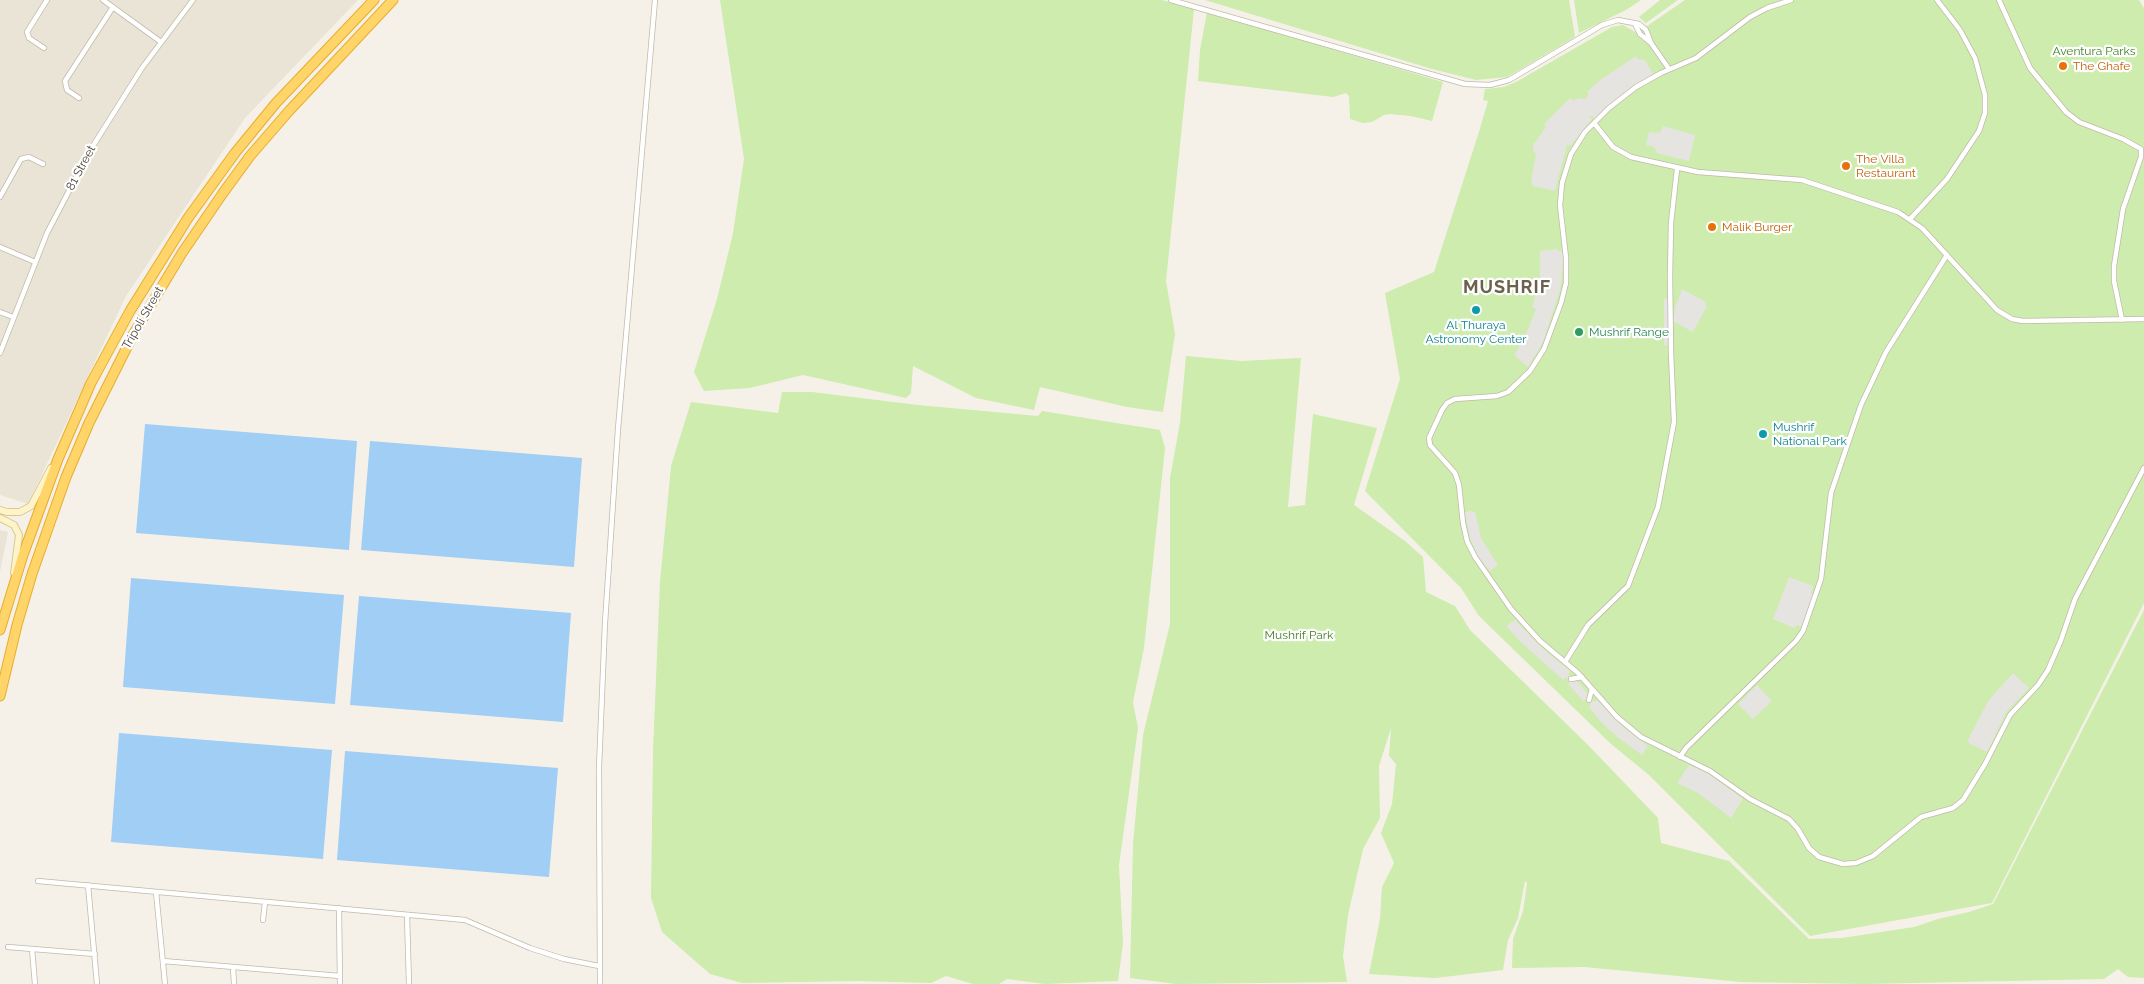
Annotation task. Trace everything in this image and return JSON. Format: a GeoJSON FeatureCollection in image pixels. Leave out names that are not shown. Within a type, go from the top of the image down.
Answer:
{"type":"FeatureCollection","features":[{"type":"Feature","properties":{"kind":"highway","name":"Tripoli Street"},"geometry":{"type":"LineString","coordinates":[[0,630],[14,582],[58,459],[91,383],[130,311],[201,200],[235,153],[276,103],[374,0]]}},
{"type":"Feature","properties":{"kind":"highway","name":"Tripoli Street"},"geometry":{"type":"LineString","coordinates":[[0,696],[17,625],[59,494],[89,423],[134,333],[187,246],[250,156],[288,111],[393,0]]}},
{"type":"Feature","properties":{"kind":"street"},"geometry":{"type":"LineString","coordinates":[[44,48],[31,40],[27,32],[47,0]]}},
{"type":"Feature","properties":{"kind":"street"},"geometry":{"type":"LineString","coordinates":[[103,0],[161,42]]}},
{"type":"Feature","properties":{"kind":"street","name":"81 Street"},"geometry":{"type":"LineString","coordinates":[[0,353],[35,262],[61,205],[91,149],[124,94],[194,0]]}},
{"type":"Feature","properties":{"kind":"street"},"geometry":{"type":"LineString","coordinates":[[600,984],[599,758],[605,623],[618,429],[655,0]]}},
{"type":"Feature","properties":{"kind":"street"},"geometry":{"type":"LineString","coordinates":[[1171,0],[1439,78],[1483,86],[1515,78],[1608,22],[1621,20],[1636,24],[1646,30],[1651,43],[1669,69]]}},
{"type":"Feature","properties":{"kind":"street"},"geometry":{"type":"LineString","coordinates":[[1791,0],[1750,16],[1696,58],[1669,69],[1629,92],[1594,123],[1574,149],[1563,175],[1560,205],[1567,266],[1566,283],[1561,303],[1544,349],[1524,378],[1508,392],[1497,396],[1459,398],[1447,403],[1442,410],[1429,441],[1431,448],[1450,466],[1457,477],[1465,532],[1475,557],[1518,618],[1540,641],[1582,677],[1632,731],[1649,742],[1710,771],[1745,796],[1789,820],[1796,826],[1807,844],[1816,854],[1843,864],[1856,863],[1869,858],[1921,817],[1958,805],[1985,764],[2010,715],[2038,685],[2048,670],[2079,592],[2144,468]]}},
{"type":"Feature","properties":{"kind":"street"},"geometry":{"type":"LineString","coordinates":[[1910,219],[1947,179],[1979,131],[1985,113],[1985,95],[1975,58],[1960,30],[1937,0]]}},
{"type":"Feature","properties":{"kind":"street"},"geometry":{"type":"LineString","coordinates":[[1999,0],[2030,68],[2063,109],[2079,122],[2123,139],[2141,149],[2141,157],[2123,209],[2114,266],[2114,281],[2122,320]]}},
{"type":"Feature","properties":{"kind":"street"},"geometry":{"type":"LineString","coordinates":[[79,98],[67,90],[65,80],[113,7]]}},
{"type":"Feature","properties":{"kind":"street"},"geometry":{"type":"LineString","coordinates":[[1594,123],[1619,151],[1632,157],[1709,174],[1805,181],[1886,208],[1910,219],[1947,255],[1996,310],[2012,319],[2144,319]]}},
{"type":"Feature","properties":{"kind":"street"},"geometry":{"type":"LineString","coordinates":[[0,196],[21,159],[29,157],[43,164]]}},
{"type":"Feature","properties":{"kind":"street"},"geometry":{"type":"LineString","coordinates":[[1565,662],[1588,625],[1628,586],[1658,507],[1674,422],[1670,276],[1671,224],[1677,168]]}},
{"type":"Feature","properties":{"kind":"street"},"geometry":{"type":"LineString","coordinates":[[0,247],[35,262]]}},
{"type":"Feature","properties":{"kind":"street"},"geometry":{"type":"LineString","coordinates":[[1680,757],[1686,748],[1796,641],[1803,631],[1821,579],[1831,493],[1861,405],[1886,352],[1947,255]]}},
{"type":"Feature","properties":{"kind":"street"},"geometry":{"type":"LineString","coordinates":[[0,312],[13,317]]}},
{"type":"Feature","properties":{"kind":"street"},"geometry":{"type":"LineString","coordinates":[[0,510],[20,512],[31,506],[58,459]]}},
{"type":"Feature","properties":{"kind":"street"},"geometry":{"type":"LineString","coordinates":[[0,518],[14,526],[19,535],[14,582]]}},
{"type":"Feature","properties":{"kind":"street"},"geometry":{"type":"LineString","coordinates":[[1571,680],[1582,677]]}},
{"type":"Feature","properties":{"kind":"street"},"geometry":{"type":"LineString","coordinates":[[1589,700],[1592,689]]}},
{"type":"Feature","properties":{"kind":"street"},"geometry":{"type":"LineString","coordinates":[[38,881],[468,921],[496,935],[530,948],[573,961],[600,966]]}},
{"type":"Feature","properties":{"kind":"street"},"geometry":{"type":"LineString","coordinates":[[88,885],[97,984]]}},
{"type":"Feature","properties":{"kind":"street"},"geometry":{"type":"LineString","coordinates":[[156,892],[165,984]]}},
{"type":"Feature","properties":{"kind":"street"},"geometry":{"type":"LineString","coordinates":[[263,920],[265,902]]}},
{"type":"Feature","properties":{"kind":"street"},"geometry":{"type":"LineString","coordinates":[[339,908],[340,984]]}},
{"type":"Feature","properties":{"kind":"street"},"geometry":{"type":"LineString","coordinates":[[407,915],[409,984]]}},
{"type":"Feature","properties":{"kind":"street"},"geometry":{"type":"LineString","coordinates":[[8,946],[95,954]]}},
{"type":"Feature","properties":{"kind":"street"},"geometry":{"type":"LineString","coordinates":[[32,949],[35,984]]}},
{"type":"Feature","properties":{"kind":"street"},"geometry":{"type":"LineString","coordinates":[[163,960],[340,976]]}},
{"type":"Feature","properties":{"kind":"street"},"geometry":{"type":"LineString","coordinates":[[233,967],[234,984]]}},
{"type":"Feature","properties":{"kind":"shaded area"},"geometry":{"type":"Polygon","coordinates":[[[0,0],[358,0],[245,118],[126,296],[28,504],[0,495],[0,0]]]}},
{"type":"Feature","properties":{"kind":"shaded area"},"geometry":{"type":"Polygon","coordinates":[[[1636,56],[1638,59],[1645,60],[1653,74],[1627,91],[1594,119],[1593,116],[1589,116],[1592,119],[1570,146],[1567,145],[1555,191],[1533,186],[1531,181],[1536,154],[1533,151],[1533,145],[1546,127],[1544,124],[1570,98],[1574,101],[1578,98],[1585,99],[1589,94],[1587,92],[1600,80],[1636,56]]]}},
{"type":"Feature","properties":{"kind":"shaded area"},"geometry":{"type":"Polygon","coordinates":[[[1663,126],[1695,135],[1689,161],[1657,153],[1654,147],[1646,145],[1649,132],[1660,133],[1663,126]]]}},
{"type":"Feature","properties":{"kind":"shaded area"},"geometry":{"type":"Polygon","coordinates":[[[1558,249],[1558,251],[1562,251],[1563,259],[1560,290],[1543,342],[1528,367],[1514,355],[1524,339],[1536,309],[1532,307],[1540,280],[1540,251],[1558,249]]]}},
{"type":"Feature","properties":{"kind":"shaded area"},"geometry":{"type":"Polygon","coordinates":[[[1682,289],[1706,302],[1705,305],[1707,306],[1693,332],[1673,321],[1675,308],[1682,289]]]}},
{"type":"Feature","properties":{"kind":"shaded area"},"geometry":{"type":"Polygon","coordinates":[[[1664,299],[1668,299],[1669,345],[1664,345],[1664,299]]]}},
{"type":"Feature","properties":{"kind":"shaded area"},"geometry":{"type":"Polygon","coordinates":[[[1469,511],[1475,512],[1481,538],[1498,565],[1490,571],[1479,558],[1470,538],[1465,513],[1469,511]]]}},
{"type":"Feature","properties":{"kind":"shaded area"},"geometry":{"type":"Polygon","coordinates":[[[0,530],[8,532],[0,572],[0,530]]]}},
{"type":"Feature","properties":{"kind":"shaded area"},"geometry":{"type":"Polygon","coordinates":[[[1789,577],[1813,586],[1811,593],[1814,596],[1802,627],[1797,625],[1794,628],[1773,619],[1789,577]]]}},
{"type":"Feature","properties":{"kind":"shaded area"},"geometry":{"type":"Polygon","coordinates":[[[1515,620],[1541,647],[1570,671],[1568,675],[1579,683],[1594,702],[1597,700],[1624,728],[1648,746],[1642,755],[1617,737],[1602,723],[1589,707],[1591,705],[1586,699],[1583,701],[1568,684],[1570,682],[1566,677],[1563,680],[1506,626],[1515,620]]]}},
{"type":"Feature","properties":{"kind":"shaded area"},"geometry":{"type":"Polygon","coordinates":[[[2013,673],[2029,688],[2007,711],[1987,752],[1967,742],[1988,701],[2013,673]]]}},
{"type":"Feature","properties":{"kind":"shaded area"},"geometry":{"type":"Polygon","coordinates":[[[1757,685],[1772,701],[1753,719],[1738,704],[1757,685]]]}},
{"type":"Feature","properties":{"kind":"shaded area"},"geometry":{"type":"Polygon","coordinates":[[[1689,765],[1709,774],[1743,799],[1731,818],[1698,793],[1677,783],[1689,765]]]}},
{"type":"Feature","properties":{"kind":"green space"},"geometry":{"type":"Polygon","coordinates":[[[720,0],[1162,0],[1194,9],[1166,281],[1175,334],[1163,412],[1127,407],[1040,387],[1034,410],[976,398],[913,366],[911,393],[906,398],[803,375],[750,388],[704,391],[694,372],[717,299],[733,233],[744,159],[720,0]]]}},
{"type":"Feature","properties":{"kind":"green space"},"geometry":{"type":"Polygon","coordinates":[[[1205,0],[1569,0],[1575,37],[1507,77],[1476,80],[1432,69],[1205,0]]]}},
{"type":"Feature","properties":{"kind":"green space"},"geometry":{"type":"Polygon","coordinates":[[[1574,0],[1641,0],[1626,10],[1579,33],[1574,0]]]}},
{"type":"Feature","properties":{"kind":"green space"},"geometry":{"type":"Polygon","coordinates":[[[1660,0],[1678,0],[1646,23],[1639,17],[1660,0]]]}},
{"type":"Feature","properties":{"kind":"green space","name":"Mushrif National Park"},"geometry":{"type":"Polygon","coordinates":[[[1685,0],[2139,0],[2144,8],[2144,603],[1992,903],[1810,936],[1649,775],[1611,744],[1479,616],[1461,588],[1365,491],[1400,379],[1385,293],[1434,272],[1488,101],[1483,100],[1485,89],[1504,87],[1516,82],[1612,27],[1623,25],[1637,33],[1685,0]]]}},
{"type":"Feature","properties":{"kind":"green space"},"geometry":{"type":"Polygon","coordinates":[[[1207,12],[1443,82],[1432,121],[1390,114],[1384,115],[1372,122],[1363,123],[1350,119],[1349,96],[1346,93],[1333,97],[1198,81],[1200,50],[1207,12]]]}},
{"type":"Feature","properties":{"kind":"green space","name":"Mushrif Park"},"geometry":{"type":"Polygon","coordinates":[[[1186,356],[1241,361],[1301,358],[1288,507],[1305,505],[1313,414],[1377,428],[1354,505],[1405,541],[1423,557],[1426,592],[1455,606],[1470,630],[1588,745],[1658,818],[1661,843],[1729,861],[1809,939],[1842,938],[1914,927],[1993,904],[2144,610],[2144,978],[2128,977],[2118,969],[2104,979],[1865,984],[1741,982],[1584,967],[1512,968],[1513,939],[1523,911],[1527,883],[1525,881],[1518,918],[1508,940],[1503,970],[1435,978],[1369,974],[1380,919],[1382,887],[1394,863],[1381,833],[1392,804],[1396,764],[1389,756],[1391,728],[1379,766],[1380,818],[1363,849],[1348,915],[1343,956],[1347,982],[1176,984],[1130,978],[1133,844],[1143,735],[1170,624],[1170,478],[1180,423],[1186,356]]]}},
{"type":"Feature","properties":{"kind":"green space"},"geometry":{"type":"Polygon","coordinates":[[[782,392],[812,392],[918,405],[1038,416],[1042,411],[1160,430],[1165,448],[1144,648],[1133,702],[1138,728],[1119,865],[1123,943],[1118,981],[1045,984],[1007,979],[999,984],[973,984],[946,976],[931,983],[858,981],[742,983],[710,974],[662,932],[651,898],[653,751],[660,582],[671,466],[691,402],[778,413],[782,392]]]}},
{"type":"Feature","properties":{"kind":"water"},"geometry":{"type":"Polygon","coordinates":[[[145,424],[357,441],[349,550],[136,533],[145,424]]]}},
{"type":"Feature","properties":{"kind":"water"},"geometry":{"type":"Polygon","coordinates":[[[370,441],[582,458],[574,567],[361,550],[370,441]]]}},
{"type":"Feature","properties":{"kind":"water"},"geometry":{"type":"Polygon","coordinates":[[[131,578],[344,595],[335,704],[123,687],[131,578]]]}},
{"type":"Feature","properties":{"kind":"water"},"geometry":{"type":"Polygon","coordinates":[[[359,596],[571,613],[563,722],[350,705],[359,596]]]}},
{"type":"Feature","properties":{"kind":"water"},"geometry":{"type":"Polygon","coordinates":[[[119,733],[332,750],[323,859],[111,842],[119,733]]]}},
{"type":"Feature","properties":{"kind":"water"},"geometry":{"type":"Polygon","coordinates":[[[345,751],[558,768],[549,877],[337,860],[345,751]]]}},
{"type":"Feature","properties":{"kind":"place","name":"The Ghafe"},"geometry":{"type":"Point","coordinates":[2063,66]}},
{"type":"Feature","properties":{"kind":"place","name":"The Villa Restaurant"},"geometry":{"type":"Point","coordinates":[1846,166]}},
{"type":"Feature","properties":{"kind":"place","name":"Malik Burger"},"geometry":{"type":"Point","coordinates":[1712,227]}},
{"type":"Feature","properties":{"kind":"place","name":"Al Thuraya Astronomy Center"},"geometry":{"type":"Point","coordinates":[1476,310]}},
{"type":"Feature","properties":{"kind":"place","name":"Mushrif Range"},"geometry":{"type":"Point","coordinates":[1579,332]}},
{"type":"Feature","properties":{"kind":"place","name":"Mushrif National Park"},"geometry":{"type":"Point","coordinates":[1763,434]}},
{"type":"Feature","properties":{"kind":"district","name":"MUSHRIF"},"geometry":{"type":"Point","coordinates":[1507,288]}},
{"type":"Feature","properties":{"kind":"park label","name":"Aventura Parks"},"geometry":{"type":"Point","coordinates":[2094,51]}}]}
